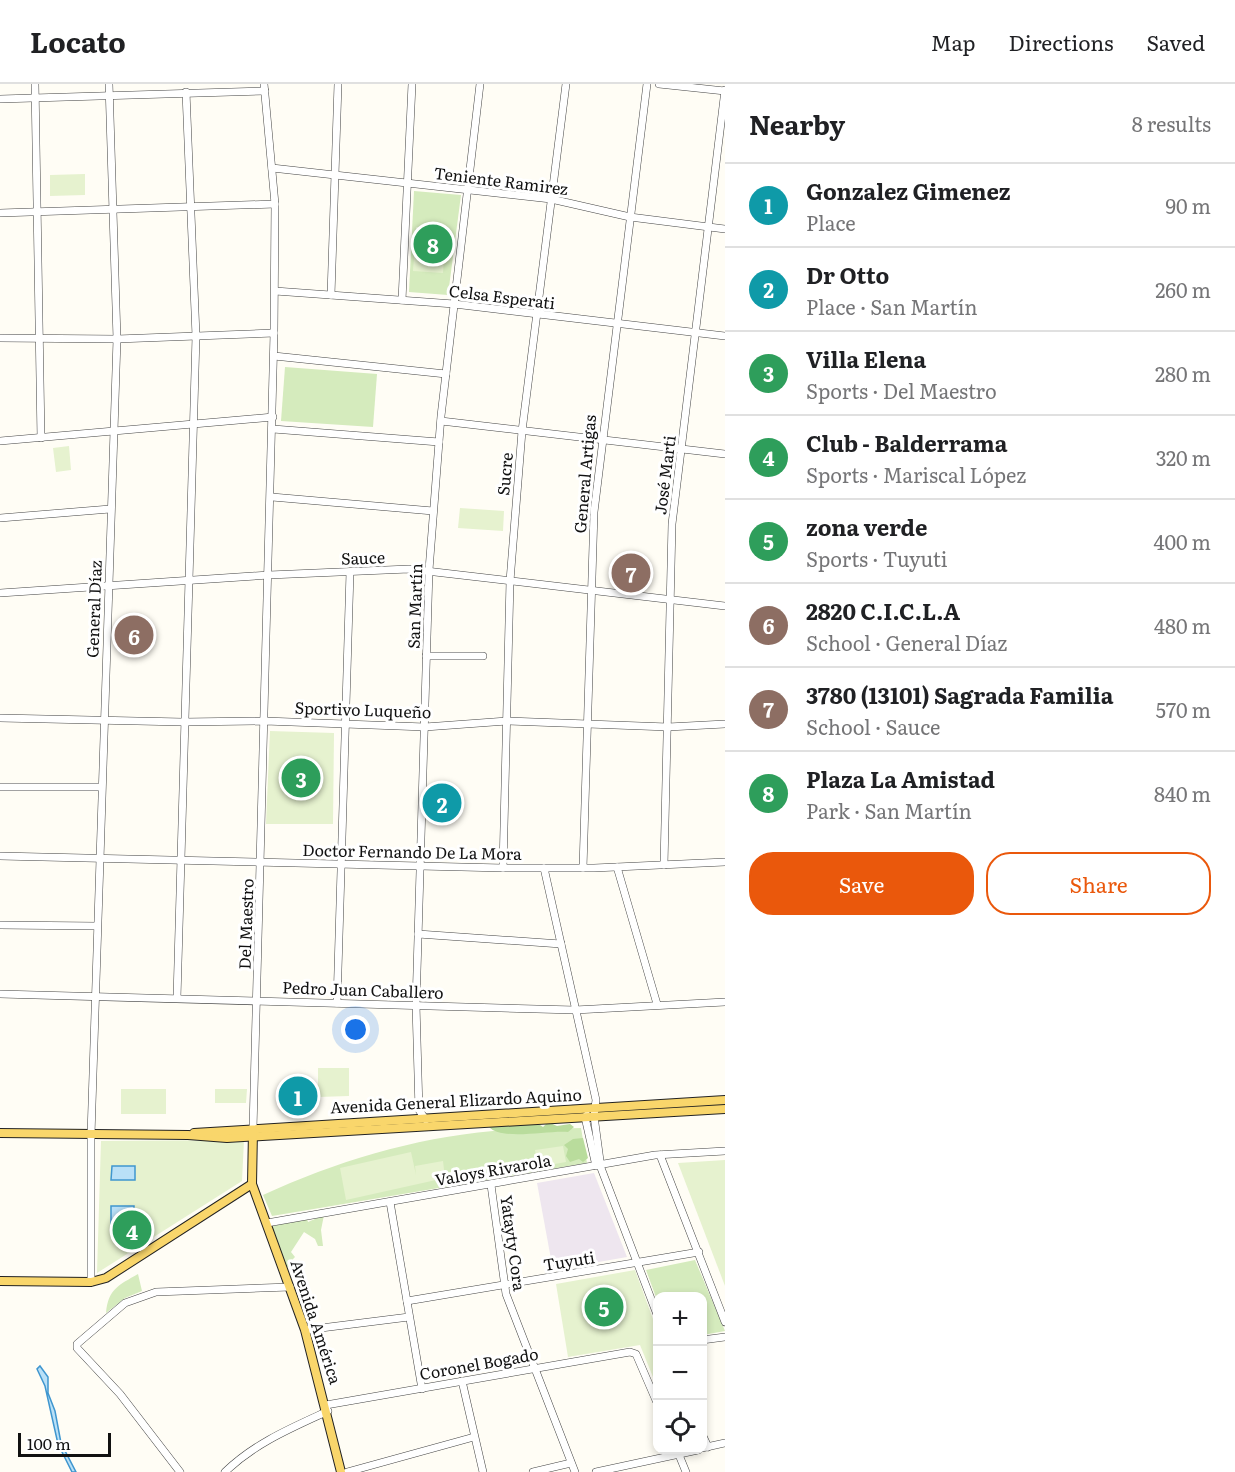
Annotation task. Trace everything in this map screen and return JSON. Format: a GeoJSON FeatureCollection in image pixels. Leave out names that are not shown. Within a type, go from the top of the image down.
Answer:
{"type":"FeatureCollection","features":[{"type":"Feature","properties":{"kind":"main road","name":"Avenida General Elizardo Aquino"},"geometry":{"type":"LineString","coordinates":[[0,1133],[188,1135],[431,1126],[725,1100]]}},
{"type":"Feature","properties":{"kind":"main road","name":"Avenida General Elizardo Aquino"},"geometry":{"type":"LineString","coordinates":[[253,1133],[424,1118],[725,1109]]}},
{"type":"Feature","properties":{"kind":"main road"},"geometry":{"type":"LineString","coordinates":[[0,1281],[90,1282],[106,1278],[252,1184],[253,1133]]}},
{"type":"Feature","properties":{"kind":"main road","name":"Avenida América"},"geometry":{"type":"LineString","coordinates":[[252,1184],[305,1330],[327,1408],[341,1472]]}},
{"type":"Feature","properties":{"kind":"street"},"geometry":{"type":"LineString","coordinates":[[35,84],[39,212],[41,438]]}},
{"type":"Feature","properties":{"kind":"street","name":"General Díaz"},"geometry":{"type":"LineString","coordinates":[[90,1282],[95,995],[117,339],[111,210],[109,84]]}},
{"type":"Feature","properties":{"kind":"street"},"geometry":{"type":"LineString","coordinates":[[331,295],[338,84]]}},
{"type":"Feature","properties":{"kind":"street"},"geometry":{"type":"LineString","coordinates":[[402,300],[412,84]]}},
{"type":"Feature","properties":{"kind":"street","name":"San Martín"},"geometry":{"type":"LineString","coordinates":[[424,1118],[419,1110],[416,1005],[429,570],[441,421],[480,84]]}},
{"type":"Feature","properties":{"kind":"street","name":"Sucre"},"geometry":{"type":"LineString","coordinates":[[502,868],[510,581],[522,431],[566,84]]}},
{"type":"Feature","properties":{"kind":"street","name":"General Artigas"},"geometry":{"type":"LineString","coordinates":[[583,868],[594,512],[615,324],[647,84]]}},
{"type":"Feature","properties":{"kind":"street"},"geometry":{"type":"LineString","coordinates":[[659,84],[725,91]]}},
{"type":"Feature","properties":{"kind":"street"},"geometry":{"type":"LineString","coordinates":[[0,99],[264,87]]}},
{"type":"Feature","properties":{"kind":"street","name":"Del Maestro"},"geometry":{"type":"LineString","coordinates":[[253,1133],[272,497],[275,291],[275,204],[264,87]]}},
{"type":"Feature","properties":{"kind":"street","name":"José Marti"},"geometry":{"type":"LineString","coordinates":[[664,865],[672,524],[725,91]]}},
{"type":"Feature","properties":{"kind":"street"},"geometry":{"type":"LineString","coordinates":[[177,998],[183,722],[196,336],[186,92]]}},
{"type":"Feature","properties":{"kind":"street","name":"Teniente Ramirez"},"geometry":{"type":"LineString","coordinates":[[272,168],[550,199],[630,217],[725,229]]}},
{"type":"Feature","properties":{"kind":"street"},"geometry":{"type":"LineString","coordinates":[[0,213],[275,204]]}},
{"type":"Feature","properties":{"kind":"street","name":"Celsa Esperati"},"geometry":{"type":"LineString","coordinates":[[275,291],[454,304],[725,336]]}},
{"type":"Feature","properties":{"kind":"street"},"geometry":{"type":"LineString","coordinates":[[0,338],[117,339],[274,333]]}},
{"type":"Feature","properties":{"kind":"street"},"geometry":{"type":"LineString","coordinates":[[274,356],[446,374]]}},
{"type":"Feature","properties":{"kind":"street"},"geometry":{"type":"LineString","coordinates":[[0,441],[273,417]]}},
{"type":"Feature","properties":{"kind":"street"},"geometry":{"type":"LineString","coordinates":[[441,421],[602,441],[682,447],[725,454]]}},
{"type":"Feature","properties":{"kind":"street"},"geometry":{"type":"LineString","coordinates":[[273,431],[439,442]]}},
{"type":"Feature","properties":{"kind":"street"},"geometry":{"type":"LineString","coordinates":[[272,497],[433,511]]}},
{"type":"Feature","properties":{"kind":"street"},"geometry":{"type":"LineString","coordinates":[[0,518],[110,509]]}},
{"type":"Feature","properties":{"kind":"street","name":"Sauce"},"geometry":{"type":"LineString","coordinates":[[0,593],[269,575],[429,570],[725,606]]}},
{"type":"Feature","properties":{"kind":"street"},"geometry":{"type":"LineString","coordinates":[[337,1003],[350,572]]}},
{"type":"Feature","properties":{"kind":"street"},"geometry":{"type":"LineString","coordinates":[[426,656],[483,656]]}},
{"type":"Feature","properties":{"kind":"street","name":"Sportivo Luqueño"},"geometry":{"type":"LineString","coordinates":[[0,718],[183,722],[265,721],[425,727],[507,721],[668,727],[725,724]]}},
{"type":"Feature","properties":{"kind":"street"},"geometry":{"type":"LineString","coordinates":[[0,787],[101,787]]}},
{"type":"Feature","properties":{"kind":"street","name":"Doctor Fernando De La Mora"},"geometry":{"type":"LineString","coordinates":[[0,856],[99,856],[502,868],[583,868],[725,862]]}},
{"type":"Feature","properties":{"kind":"street"},"geometry":{"type":"LineString","coordinates":[[617,867],[657,1004]]}},
{"type":"Feature","properties":{"kind":"street"},"geometry":{"type":"LineString","coordinates":[[544,868],[575,1010],[599,1166],[653,1306]]}},
{"type":"Feature","properties":{"kind":"street"},"geometry":{"type":"LineString","coordinates":[[0,925],[97,926]]}},
{"type":"Feature","properties":{"kind":"street"},"geometry":{"type":"LineString","coordinates":[[418,934],[561,944]]}},
{"type":"Feature","properties":{"kind":"street","name":"Pedro Juan Caballero"},"geometry":{"type":"LineString","coordinates":[[0,994],[575,1010],[725,1002]]}},
{"type":"Feature","properties":{"kind":"street"},"geometry":{"type":"LineString","coordinates":[[424,1118],[431,1126]]}},
{"type":"Feature","properties":{"kind":"street","name":"Valoys Rivarola"},"geometry":{"type":"LineString","coordinates":[[267,1223],[660,1155],[725,1151]]}},
{"type":"Feature","properties":{"kind":"street"},"geometry":{"type":"LineString","coordinates":[[660,1155],[725,1322]]}},
{"type":"Feature","properties":{"kind":"street","name":"Yatayty Cora"},"geometry":{"type":"LineString","coordinates":[[491,1185],[504,1286],[574,1472]]}},
{"type":"Feature","properties":{"kind":"street"},"geometry":{"type":"LineString","coordinates":[[390,1202],[422,1389]]}},
{"type":"Feature","properties":{"kind":"street","name":"Tuyuti"},"geometry":{"type":"LineString","coordinates":[[407,1301],[699,1252]]}},
{"type":"Feature","properties":{"kind":"street"},"geometry":{"type":"LineString","coordinates":[[180,1472],[120,1394],[77,1348],[77,1344],[125,1303],[156,1292],[290,1287]]}},
{"type":"Feature","properties":{"kind":"street"},"geometry":{"type":"LineString","coordinates":[[305,1330],[409,1317]]}},
{"type":"Feature","properties":{"kind":"street"},"geometry":{"type":"LineString","coordinates":[[707,1339],[725,1337]]}},
{"type":"Feature","properties":{"kind":"street","name":"Coronel Bogado"},"geometry":{"type":"LineString","coordinates":[[225,1472],[244,1454],[327,1408],[534,1368],[630,1352],[636,1354],[655,1400]]}},
{"type":"Feature","properties":{"kind":"street"},"geometry":{"type":"LineString","coordinates":[[462,1381],[483,1472]]}},
{"type":"Feature","properties":{"kind":"street"},"geometry":{"type":"LineString","coordinates":[[347,1472],[474,1437]]}},
{"type":"Feature","properties":{"kind":"street"},"geometry":{"type":"LineString","coordinates":[[707,1447],[725,1443]]}},
{"type":"Feature","properties":{"kind":"street"},"geometry":{"type":"LineString","coordinates":[[596,1472],[670,1454]]}},
{"type":"Feature","properties":{"kind":"street"},"geometry":{"type":"LineString","coordinates":[[679,1454],[686,1472]]}},
{"type":"Feature","properties":{"kind":"street"},"geometry":{"type":"LineString","coordinates":[[533,1472],[571,1463]]}},
{"type":"Feature","properties":{"kind":"shaded area"},"geometry":{"type":"Polygon","coordinates":[[[594,1173],[627,1257],[553,1270],[537,1183],[594,1173]]]}},
{"type":"Feature","properties":{"kind":"green space"},"geometry":{"type":"Polygon","coordinates":[[[85,174],[85,195],[50,196],[50,175],[85,174]]]}},
{"type":"Feature","properties":{"kind":"green space"},"geometry":{"type":"Polygon","coordinates":[[[414,191],[461,195],[448,295],[409,292],[414,191]]]}},
{"type":"Feature","properties":{"kind":"green space"},"geometry":{"type":"Polygon","coordinates":[[[416,227],[446,229],[443,273],[413,271],[416,227]]]}},
{"type":"Feature","properties":{"kind":"green space"},"geometry":{"type":"Polygon","coordinates":[[[285,367],[377,374],[373,427],[281,421],[285,367]]]}},
{"type":"Feature","properties":{"kind":"green space"},"geometry":{"type":"Polygon","coordinates":[[[69,446],[71,470],[56,472],[53,448],[69,446]]]}},
{"type":"Feature","properties":{"kind":"green space"},"geometry":{"type":"Polygon","coordinates":[[[460,508],[504,511],[503,531],[458,528],[460,508]]]}},
{"type":"Feature","properties":{"kind":"green space"},"geometry":{"type":"Polygon","coordinates":[[[270,731],[334,733],[333,824],[266,824],[270,731]]]}},
{"type":"Feature","properties":{"kind":"green space"},"geometry":{"type":"Polygon","coordinates":[[[318,1068],[349,1068],[349,1096],[318,1097],[318,1068]]]}},
{"type":"Feature","properties":{"kind":"green space"},"geometry":{"type":"Polygon","coordinates":[[[121,1089],[166,1089],[166,1114],[121,1114],[121,1089]]]}},
{"type":"Feature","properties":{"kind":"green space"},"geometry":{"type":"Polygon","coordinates":[[[215,1089],[247,1089],[246,1103],[215,1103],[215,1089]]]}},
{"type":"Feature","properties":{"kind":"green space"},"geometry":{"type":"Polygon","coordinates":[[[548,1122],[557,1126],[570,1124],[574,1127],[568,1132],[515,1134],[495,1131],[489,1127],[537,1123],[543,1127],[548,1122]]]}},
{"type":"Feature","properties":{"kind":"green space"},"geometry":{"type":"Polygon","coordinates":[[[581,1128],[587,1163],[272,1216],[263,1195],[346,1162],[433,1139],[493,1131],[581,1128]]]}},
{"type":"Feature","properties":{"kind":"green space"},"geometry":{"type":"Polygon","coordinates":[[[583,1138],[588,1158],[583,1162],[579,1159],[570,1162],[566,1156],[568,1149],[564,1145],[573,1139],[583,1138]]]}},
{"type":"Feature","properties":{"kind":"green space"},"geometry":{"type":"Polygon","coordinates":[[[244,1140],[242,1181],[97,1273],[101,1141],[244,1140]]]}},
{"type":"Feature","properties":{"kind":"green space"},"geometry":{"type":"Polygon","coordinates":[[[563,1146],[566,1162],[538,1167],[535,1150],[563,1146]]]}},
{"type":"Feature","properties":{"kind":"green space"},"geometry":{"type":"Polygon","coordinates":[[[411,1152],[416,1175],[415,1166],[443,1161],[445,1178],[346,1200],[340,1168],[411,1152]]]}},
{"type":"Feature","properties":{"kind":"green space"},"geometry":{"type":"Polygon","coordinates":[[[725,1160],[725,1286],[678,1163],[725,1160]]]}},
{"type":"Feature","properties":{"kind":"green space"},"geometry":{"type":"Polygon","coordinates":[[[324,1215],[321,1230],[323,1246],[318,1246],[315,1239],[304,1232],[291,1252],[295,1257],[290,1262],[291,1266],[286,1267],[270,1227],[307,1217],[308,1222],[324,1215]]]}},
{"type":"Feature","properties":{"kind":"green space"},"geometry":{"type":"Polygon","coordinates":[[[695,1260],[725,1331],[707,1334],[707,1292],[654,1292],[646,1270],[695,1260]]]}},
{"type":"Feature","properties":{"kind":"green space"},"geometry":{"type":"Polygon","coordinates":[[[635,1270],[653,1319],[653,1377],[640,1345],[568,1357],[556,1284],[635,1270]]]}},
{"type":"Feature","properties":{"kind":"green space"},"geometry":{"type":"Polygon","coordinates":[[[138,1274],[142,1291],[125,1298],[106,1313],[112,1293],[138,1274]]]}},
{"type":"Feature","properties":{"kind":"water"},"geometry":{"type":"Polygon","coordinates":[[[112,1166],[135,1166],[135,1180],[111,1180],[112,1166]]]}},
{"type":"Feature","properties":{"kind":"water"},"geometry":{"type":"Polygon","coordinates":[[[111,1206],[134,1206],[133,1230],[111,1229],[111,1206]]]}},
{"type":"Feature","properties":{"kind":"water"},"geometry":{"type":"Polygon","coordinates":[[[40,1366],[48,1377],[48,1393],[55,1411],[61,1443],[76,1472],[72,1472],[58,1444],[45,1386],[37,1369],[40,1366]]]}},
{"type":"Feature","properties":{"kind":"place","name":"Plaza La Amistad"},"geometry":{"type":"Point","coordinates":[433,244]}},
{"type":"Feature","properties":{"kind":"place","name":"3780 (13101) Sagrada Familia"},"geometry":{"type":"Point","coordinates":[631,573]}},
{"type":"Feature","properties":{"kind":"place","name":"2820 C.I.C.L.A"},"geometry":{"type":"Point","coordinates":[134,635]}},
{"type":"Feature","properties":{"kind":"place","name":"Villa Elena"},"geometry":{"type":"Point","coordinates":[301,778]}},
{"type":"Feature","properties":{"kind":"place","name":"Dr Otto"},"geometry":{"type":"Point","coordinates":[442,803]}},
{"type":"Feature","properties":{"kind":"place","name":"Gonzalez Gimenez"},"geometry":{"type":"Point","coordinates":[298,1096]}},
{"type":"Feature","properties":{"kind":"place","name":"Club - Balderrama"},"geometry":{"type":"Point","coordinates":[132,1230]}},
{"type":"Feature","properties":{"kind":"place","name":"zona verde"},"geometry":{"type":"Point","coordinates":[604,1307]}}]}
